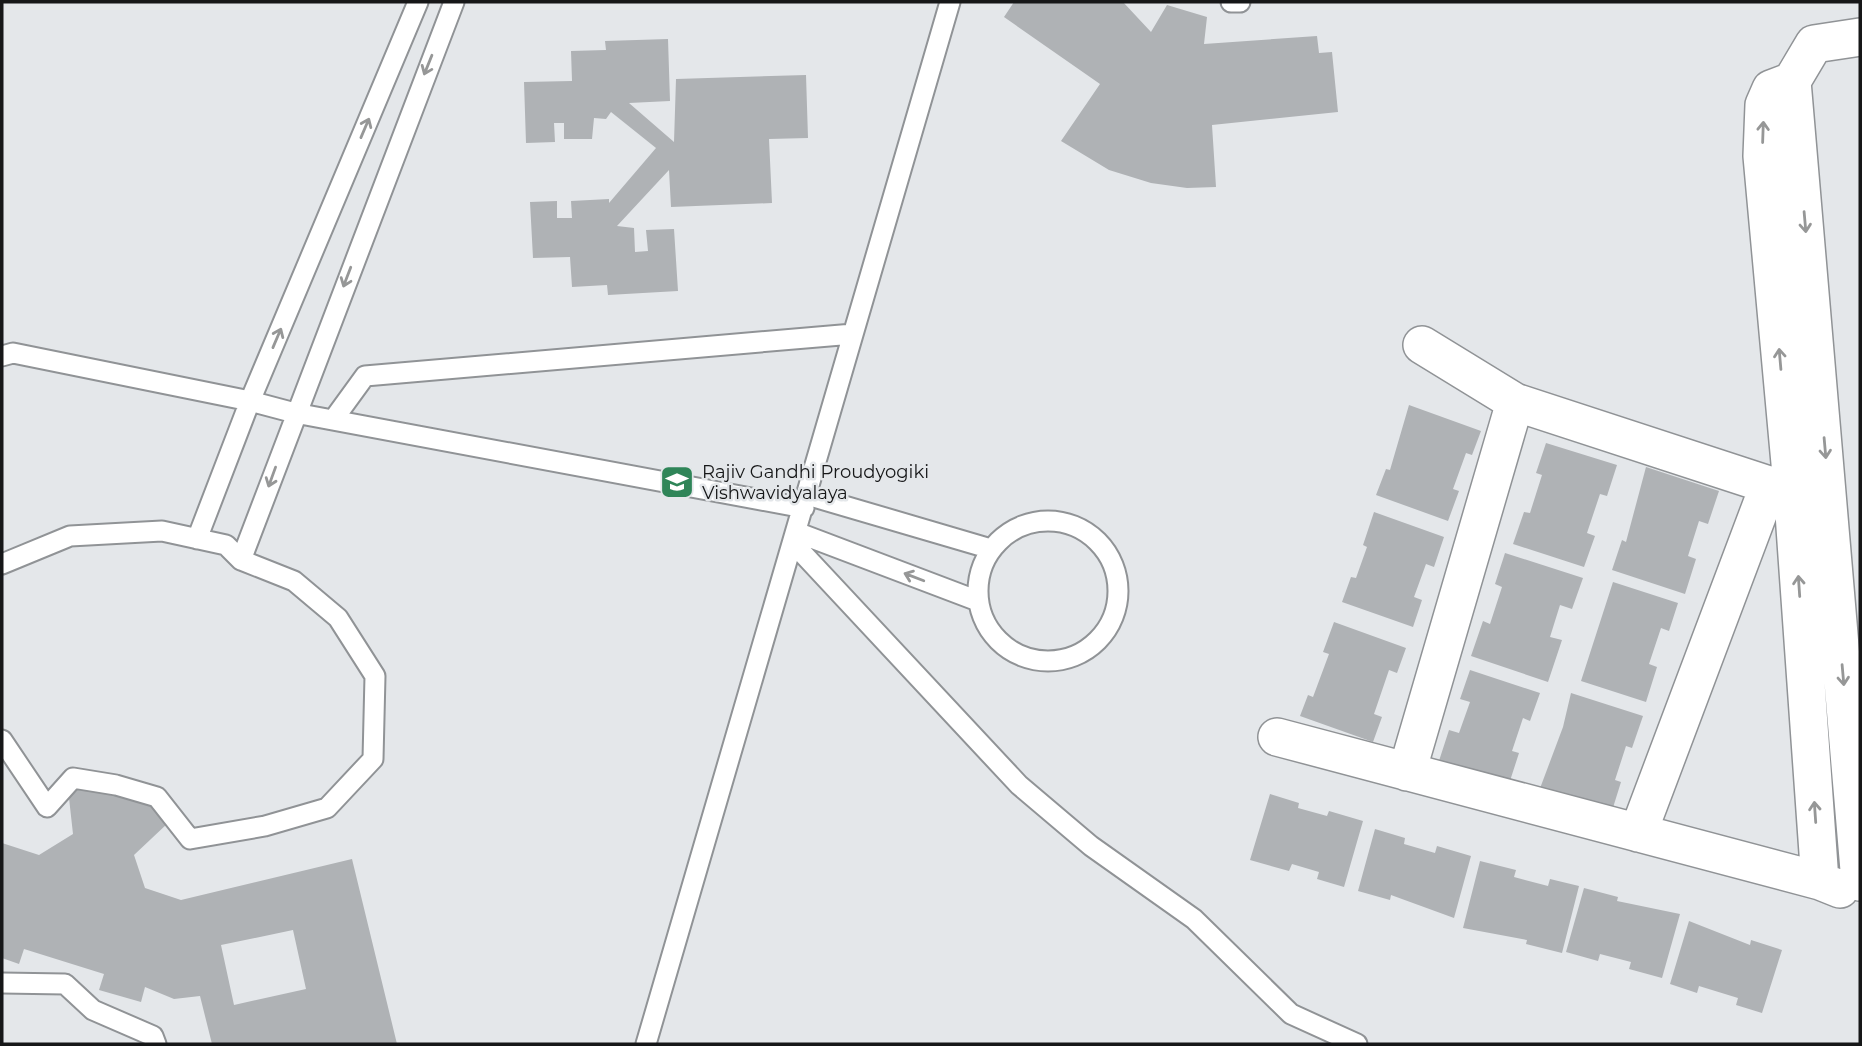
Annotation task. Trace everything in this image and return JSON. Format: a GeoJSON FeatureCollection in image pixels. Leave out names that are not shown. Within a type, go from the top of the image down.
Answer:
{"type":"FeatureCollection","features":[{"type":"Feature","properties":{"kind":"street"},"geometry":{"type":"LineString","coordinates":[[1860,37],[1814,44],[1792,81],[1828,487],[1846,528],[1860,882]]}},
{"type":"Feature","properties":{"kind":"street"},"geometry":{"type":"LineString","coordinates":[[1792,81],[1771,89],[1764,105],[1762,130],[1780,485],[1820,881]]}},
{"type":"Feature","properties":{"kind":"street"},"geometry":{"type":"LineString","coordinates":[[1422,345],[1515,402],[1780,485],[1828,487]]}},
{"type":"Feature","properties":{"kind":"street"},"geometry":{"type":"LineString","coordinates":[[1407,772],[1515,402]]}},
{"type":"Feature","properties":{"kind":"street"},"geometry":{"type":"LineString","coordinates":[[1638,832],[1780,485]]}},
{"type":"Feature","properties":{"kind":"street"},"geometry":{"type":"LineString","coordinates":[[1277,737],[1820,881],[1860,897]]}},
{"type":"Feature","properties":{"kind":"lane"},"geometry":{"type":"LineString","coordinates":[[197,539],[250,401],[418,2]]}},
{"type":"Feature","properties":{"kind":"lane"},"geometry":{"type":"LineString","coordinates":[[241,560],[454,2]]}},
{"type":"Feature","properties":{"kind":"lane"},"geometry":{"type":"LineString","coordinates":[[646,1044],[950,2]]}},
{"type":"Feature","properties":{"kind":"lane"},"geometry":{"type":"LineString","coordinates":[[1231,2],[1240,2]]}},
{"type":"Feature","properties":{"kind":"lane"},"geometry":{"type":"LineString","coordinates":[[333,420],[365,376],[853,334]]}},
{"type":"Feature","properties":{"kind":"lane"},"geometry":{"type":"LineString","coordinates":[[2,356],[13,353],[250,401],[295,413],[805,501],[991,549]]}},
{"type":"Feature","properties":{"kind":"lane"},"geometry":{"type":"LineString","coordinates":[[1037,522],[1074,526],[1090,535],[1104,548],[1113,564],[1118,600],[1105,634],[1092,647],[1058,661],[1040,662],[1014,653],[992,635],[983,619],[978,601],[982,566],[991,549],[1004,536],[1037,522]]}},
{"type":"Feature","properties":{"kind":"lane"},"geometry":{"type":"LineString","coordinates":[[2,564],[71,536],[162,531],[226,545],[241,560],[294,582],[338,618],[376,676],[373,758],[327,808],[265,826],[190,839],[157,797],[116,785],[73,778],[47,807],[2,740]]}},
{"type":"Feature","properties":{"kind":"lane"},"geometry":{"type":"LineString","coordinates":[[794,537],[978,601]]}},
{"type":"Feature","properties":{"kind":"lane"},"geometry":{"type":"LineString","coordinates":[[794,537],[1019,785],[1091,846],[1194,919],[1291,1014],[1357,1044]]}},
{"type":"Feature","properties":{"kind":"lane"},"geometry":{"type":"LineString","coordinates":[[2,983],[65,984],[93,1010],[153,1035],[156,1044]]}},
{"type":"Feature","properties":{"kind":"building"},"geometry":{"type":"Polygon","coordinates":[[[1014,2],[1123,2],[1151,32],[1167,5],[1207,17],[1204,44],[1317,36],[1319,53],[1332,52],[1338,112],[1212,125],[1216,187],[1187,188],[1151,183],[1109,170],[1061,141],[1100,84],[1004,17],[1014,2]]]}},
{"type":"Feature","properties":{"kind":"building"},"geometry":{"type":"Polygon","coordinates":[[[668,39],[670,101],[629,103],[674,142],[676,79],[806,75],[808,138],[769,139],[772,203],[671,207],[669,170],[617,226],[634,228],[635,252],[648,251],[646,230],[674,229],[678,291],[608,295],[607,285],[572,287],[570,257],[533,258],[530,202],[557,201],[557,218],[572,218],[571,201],[609,199],[609,203],[656,148],[611,112],[606,119],[594,118],[592,139],[564,139],[564,123],[554,123],[555,142],[526,143],[524,82],[572,81],[571,51],[606,50],[605,41],[668,39]]]}},
{"type":"Feature","properties":{"kind":"building"},"geometry":{"type":"Polygon","coordinates":[[[1409,405],[1481,431],[1472,455],[1466,453],[1453,489],[1459,491],[1448,521],[1376,495],[1386,469],[1390,470],[1409,405]]]}},
{"type":"Feature","properties":{"kind":"building"},"geometry":{"type":"Polygon","coordinates":[[[1546,443],[1617,465],[1607,496],[1600,494],[1587,533],[1595,536],[1584,567],[1513,544],[1524,512],[1530,513],[1542,475],[1536,473],[1546,443]]]}},
{"type":"Feature","properties":{"kind":"building"},"geometry":{"type":"Polygon","coordinates":[[[1646,467],[1719,491],[1708,524],[1699,521],[1688,556],[1696,559],[1685,594],[1612,570],[1622,540],[1626,542],[1646,467]]]}},
{"type":"Feature","properties":{"kind":"building"},"geometry":{"type":"Polygon","coordinates":[[[1374,512],[1444,537],[1434,567],[1426,564],[1414,597],[1422,600],[1413,627],[1342,602],[1351,577],[1356,578],[1367,547],[1363,545],[1374,512]]]}},
{"type":"Feature","properties":{"kind":"building"},"geometry":{"type":"Polygon","coordinates":[[[1505,553],[1583,578],[1572,609],[1560,605],[1550,637],[1562,640],[1548,682],[1471,656],[1483,621],[1490,624],[1502,587],[1495,584],[1505,553]]]}},
{"type":"Feature","properties":{"kind":"building"},"geometry":{"type":"Polygon","coordinates":[[[1613,582],[1678,603],[1669,631],[1661,628],[1649,664],[1657,667],[1646,702],[1581,681],[1613,582]]]}},
{"type":"Feature","properties":{"kind":"building"},"geometry":{"type":"Polygon","coordinates":[[[1334,622],[1406,648],[1397,673],[1389,670],[1374,714],[1382,717],[1373,742],[1300,716],[1308,695],[1313,697],[1329,654],[1323,652],[1334,622]]]}},
{"type":"Feature","properties":{"kind":"building"},"geometry":{"type":"Polygon","coordinates":[[[1470,670],[1540,693],[1530,721],[1523,718],[1512,751],[1519,753],[1508,787],[1438,764],[1449,730],[1459,733],[1470,702],[1460,699],[1470,670]]]}},
{"type":"Feature","properties":{"kind":"building"},"geometry":{"type":"Polygon","coordinates":[[[1571,693],[1643,716],[1632,748],[1626,746],[1615,780],[1621,782],[1611,814],[1539,791],[1563,727],[1571,693]]]}},
{"type":"Feature","properties":{"kind":"building"},"geometry":{"type":"Polygon","coordinates":[[[86,785],[146,800],[168,823],[134,855],[145,888],[181,900],[352,859],[397,1044],[212,1044],[200,996],[174,999],[145,987],[141,1002],[99,990],[104,974],[24,949],[19,964],[2,958],[2,843],[39,855],[73,834],[68,789],[86,785]],[[293,930],[221,945],[234,1005],[306,989],[293,930]]]}},
{"type":"Feature","properties":{"kind":"building"},"geometry":{"type":"Polygon","coordinates":[[[1270,794],[1299,803],[1298,808],[1327,816],[1329,811],[1363,821],[1344,887],[1317,879],[1319,872],[1292,864],[1289,871],[1250,860],[1270,794]]]}},
{"type":"Feature","properties":{"kind":"building"},"geometry":{"type":"Polygon","coordinates":[[[1375,829],[1405,838],[1404,844],[1435,853],[1437,846],[1471,856],[1454,918],[1391,895],[1390,900],[1358,891],[1375,829]]]}},
{"type":"Feature","properties":{"kind":"building"},"geometry":{"type":"Polygon","coordinates":[[[1480,861],[1516,870],[1514,877],[1548,886],[1550,879],[1579,886],[1562,953],[1526,944],[1527,940],[1463,928],[1480,861]]]}},
{"type":"Feature","properties":{"kind":"building"},"geometry":{"type":"Polygon","coordinates":[[[1584,888],[1618,897],[1617,901],[1680,914],[1662,978],[1629,969],[1631,962],[1600,954],[1598,961],[1566,952],[1584,888]]]}},
{"type":"Feature","properties":{"kind":"building"},"geometry":{"type":"Polygon","coordinates":[[[1689,921],[1750,945],[1751,940],[1782,950],[1762,1013],[1736,1005],[1738,998],[1699,986],[1697,993],[1670,984],[1689,921]]]}},
{"type":"Feature","properties":{"kind":"place","name":"Rajiv Gandhi Proudyogiki Vishwavidyalaya"},"geometry":{"type":"Point","coordinates":[677,482]}}]}
